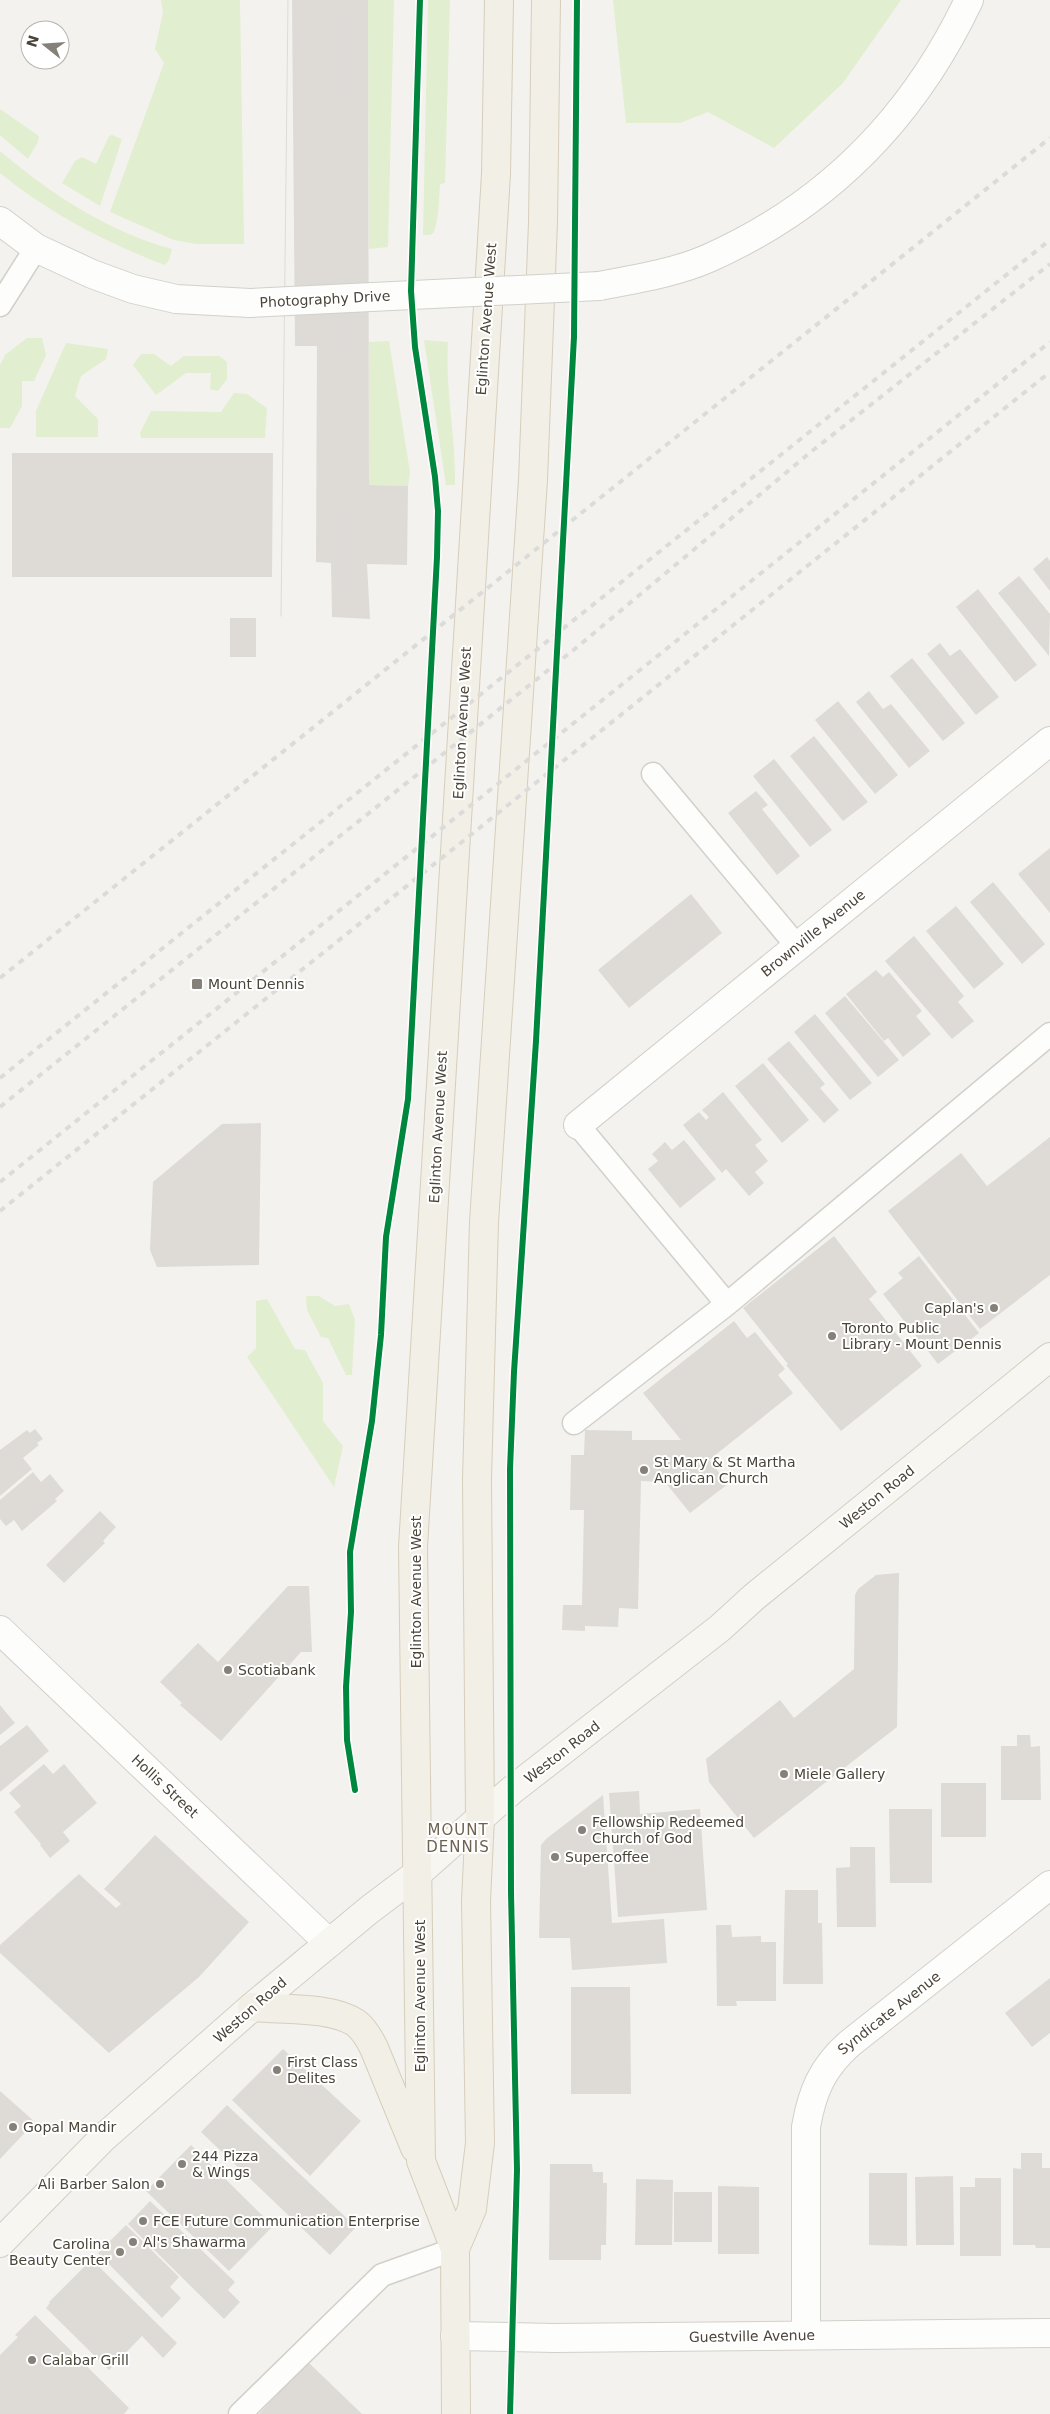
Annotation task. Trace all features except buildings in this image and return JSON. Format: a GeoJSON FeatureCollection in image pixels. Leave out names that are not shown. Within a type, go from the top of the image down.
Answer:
{"type":"FeatureCollection","features":[{"type":"Feature","properties":{"kind":"main road","name":"Eglinton Avenue West"},"geometry":{"type":"LineString","coordinates":[[456,2414],[455,2249],[421,2161],[413,1547],[496,174],[499,0]]}},
{"type":"Feature","properties":{"kind":"main road","name":"Eglinton Avenue West"},"geometry":{"type":"LineString","coordinates":[[455,2249],[472,2209],[480,2143],[476,1901],[480,1816],[477,1480],[484,1222],[533,480],[543,222],[546,0]]}},
{"type":"Feature","properties":{"kind":"main road","name":"Weston Road"},"geometry":{"type":"LineString","coordinates":[[0,2243],[103,2138],[252,2007],[418,1872],[480,1816],[720,1628],[762,1591],[1050,1357]]}},
{"type":"Feature","properties":{"kind":"main road"},"geometry":{"type":"LineString","coordinates":[[252,2007],[336,2013],[357,2024],[374,2048],[421,2161]]}},
{"type":"Feature","properties":{"kind":"street","name":"Photography Drive"},"geometry":{"type":"LineString","coordinates":[[0,221],[36,248],[92,274],[166,298],[194,302],[250,303],[599,286],[648,277],[708,259],[760,232],[812,199],[852,164],[894,120],[922,83],[952,37],[969,0]]}},
{"type":"Feature","properties":{"kind":"street","name":"Brownville Avenue"},"geometry":{"type":"LineString","coordinates":[[578,1125],[1050,741]]}},
{"type":"Feature","properties":{"kind":"street","name":"Hollis Street"},"geometry":{"type":"LineString","coordinates":[[0,1630],[329,1943]]}},
{"type":"Feature","properties":{"kind":"street","name":"Syndicate Avenue"},"geometry":{"type":"LineString","coordinates":[[806,2335],[806,2127],[810,2100],[822,2076],[832,2059],[849,2044],[1050,1885]]}},
{"type":"Feature","properties":{"kind":"street","name":"Guestville Avenue"},"geometry":{"type":"LineString","coordinates":[[455,2336],[554,2338],[1050,2333]]}},
{"type":"Feature","properties":{"kind":"lane"},"geometry":{"type":"LineString","coordinates":[[0,305],[36,248]]}},
{"type":"Feature","properties":{"kind":"lane"},"geometry":{"type":"LineString","coordinates":[[654,774],[797,946]]}},
{"type":"Feature","properties":{"kind":"lane"},"geometry":{"type":"LineString","coordinates":[[574,1423],[727,1304],[1050,1034]]}},
{"type":"Feature","properties":{"kind":"lane"},"geometry":{"type":"LineString","coordinates":[[578,1125],[727,1304]]}},
{"type":"Feature","properties":{"kind":"lane"},"geometry":{"type":"LineString","coordinates":[[240,2414],[382,2275],[455,2249]]}},
{"type":"Feature","properties":{"kind":"green space"},"geometry":{"type":"Polygon","coordinates":[[[161,0],[240,0],[244,244],[196,244],[174,240],[110,212],[164,63],[155,49],[163,13],[161,0]]]}},
{"type":"Feature","properties":{"kind":"green space"},"geometry":{"type":"Polygon","coordinates":[[[368,0],[394,0],[388,247],[369,249],[368,0]]]}},
{"type":"Feature","properties":{"kind":"green space"},"geometry":{"type":"Polygon","coordinates":[[[428,0],[450,0],[445,183],[440,184],[438,214],[434,232],[423,235],[428,0]]]}},
{"type":"Feature","properties":{"kind":"green space"},"geometry":{"type":"Polygon","coordinates":[[[613,0],[901,0],[843,83],[774,148],[708,112],[680,123],[626,123],[613,0]]]}},
{"type":"Feature","properties":{"kind":"green space"},"geometry":{"type":"Polygon","coordinates":[[[0,109],[39,136],[38,142],[28,159],[0,135],[0,109]]]}},
{"type":"Feature","properties":{"kind":"green space"},"geometry":{"type":"Polygon","coordinates":[[[112,135],[122,139],[100,206],[62,183],[75,161],[82,157],[96,164],[109,136],[112,135]]]}},
{"type":"Feature","properties":{"kind":"green space"},"geometry":{"type":"Polygon","coordinates":[[[0,151],[39,182],[102,221],[125,232],[172,249],[169,260],[165,265],[121,247],[58,214],[0,173],[0,151]]]}},
{"type":"Feature","properties":{"kind":"green space"},"geometry":{"type":"Polygon","coordinates":[[[27,338],[42,338],[46,355],[34,381],[22,381],[22,406],[10,428],[0,428],[0,365],[5,355],[27,338]]]}},
{"type":"Feature","properties":{"kind":"green space"},"geometry":{"type":"Polygon","coordinates":[[[424,340],[448,342],[447,360],[455,485],[446,485],[424,340]]]}},
{"type":"Feature","properties":{"kind":"green space"},"geometry":{"type":"Polygon","coordinates":[[[389,341],[410,472],[408,486],[369,485],[369,342],[389,341]]]}},
{"type":"Feature","properties":{"kind":"green space"},"geometry":{"type":"Polygon","coordinates":[[[66,343],[108,349],[106,359],[81,376],[75,396],[98,419],[98,437],[36,437],[36,411],[66,343]]]}},
{"type":"Feature","properties":{"kind":"green space"},"geometry":{"type":"Polygon","coordinates":[[[141,354],[154,354],[171,366],[184,356],[219,356],[227,362],[227,379],[218,391],[210,389],[211,373],[186,373],[156,395],[133,365],[141,354]]]}},
{"type":"Feature","properties":{"kind":"green space"},"geometry":{"type":"Polygon","coordinates":[[[234,393],[247,394],[267,408],[265,438],[141,438],[140,433],[151,411],[221,412],[234,393]]]}},
{"type":"Feature","properties":{"kind":"green space"},"geometry":{"type":"Polygon","coordinates":[[[306,1296],[319,1296],[335,1306],[349,1304],[355,1320],[352,1375],[346,1375],[328,1338],[321,1337],[307,1310],[306,1296]]]}},
{"type":"Feature","properties":{"kind":"green space"},"geometry":{"type":"Polygon","coordinates":[[[267,1299],[295,1349],[305,1350],[323,1383],[323,1421],[343,1446],[334,1487],[247,1357],[256,1348],[256,1301],[267,1299]]]}},
{"type":"Feature","properties":{"kind":"tram line"},"geometry":{"type":"LineString","coordinates":[[281,616],[288,0]]}},
{"type":"Feature","properties":{"kind":"tram line"},"geometry":{"type":"LineString","coordinates":[[344,616],[349,0]]}},
{"type":"Feature","properties":{"kind":"railway"},"geometry":{"type":"LineString","coordinates":[[0,978],[1050,138]]}},
{"type":"Feature","properties":{"kind":"railway"},"geometry":{"type":"LineString","coordinates":[[0,1078],[1050,240]]}},
{"type":"Feature","properties":{"kind":"railway"},"geometry":{"type":"LineString","coordinates":[[0,1107],[576,648],[812,451],[1050,264]]}},
{"type":"Feature","properties":{"kind":"railway"},"geometry":{"type":"LineString","coordinates":[[0,1182],[1050,342]]}},
{"type":"Feature","properties":{"kind":"railway"},"geometry":{"type":"LineString","coordinates":[[0,1211],[1050,372]]}},
{"type":"Feature","properties":{"kind":"cycle path"},"geometry":{"type":"LineString","coordinates":[[355,1790],[347,1740],[346,1687],[351,1612],[350,1552],[372,1421],[381,1335],[386,1237],[408,1099],[437,557],[438,511],[435,477],[415,347],[411,291],[420,0]]}},
{"type":"Feature","properties":{"kind":"cycle path"},"geometry":{"type":"LineString","coordinates":[[510,2414],[517,2170],[511,1892],[510,1469],[514,1372],[536,1041],[574,337],[577,0]]}},
{"type":"Feature","properties":{"kind":"place","name":"Mount Dennis"},"geometry":{"type":"Point","coordinates":[197,984]}},
{"type":"Feature","properties":{"kind":"place","name":"Caplan's"},"geometry":{"type":"Point","coordinates":[994,1308]}},
{"type":"Feature","properties":{"kind":"place","name":"Toronto Public Library - Mount Dennis"},"geometry":{"type":"Point","coordinates":[832,1336]}},
{"type":"Feature","properties":{"kind":"place","name":"St Mary & St Martha Anglican Church"},"geometry":{"type":"Point","coordinates":[644,1470]}},
{"type":"Feature","properties":{"kind":"place","name":"Scotiabank"},"geometry":{"type":"Point","coordinates":[228,1670]}},
{"type":"Feature","properties":{"kind":"place","name":"Miele Gallery"},"geometry":{"type":"Point","coordinates":[784,1774]}},
{"type":"Feature","properties":{"kind":"place","name":"Fellowship Redeemed Church of God"},"geometry":{"type":"Point","coordinates":[582,1830]}},
{"type":"Feature","properties":{"kind":"place","name":"Supercoffee"},"geometry":{"type":"Point","coordinates":[555,1857]}},
{"type":"Feature","properties":{"kind":"place","name":"First Class Delites"},"geometry":{"type":"Point","coordinates":[277,2070]}},
{"type":"Feature","properties":{"kind":"place","name":"Gopal Mandir"},"geometry":{"type":"Point","coordinates":[13,2127]}},
{"type":"Feature","properties":{"kind":"place","name":"244 Pizza & Wings"},"geometry":{"type":"Point","coordinates":[182,2164]}},
{"type":"Feature","properties":{"kind":"place","name":"Ali Barber Salon"},"geometry":{"type":"Point","coordinates":[160,2184]}},
{"type":"Feature","properties":{"kind":"place","name":"FCE Future Communication Enterprise"},"geometry":{"type":"Point","coordinates":[143,2221]}},
{"type":"Feature","properties":{"kind":"place","name":"Al's Shawarma"},"geometry":{"type":"Point","coordinates":[133,2242]}},
{"type":"Feature","properties":{"kind":"place","name":"Carolina Beauty Center"},"geometry":{"type":"Point","coordinates":[120,2252]}},
{"type":"Feature","properties":{"kind":"place","name":"Calabar Grill"},"geometry":{"type":"Point","coordinates":[32,2360]}},
{"type":"Feature","properties":{"kind":"district","name":"MOUNT DENNIS"},"geometry":{"type":"Point","coordinates":[458,1838]}}]}
